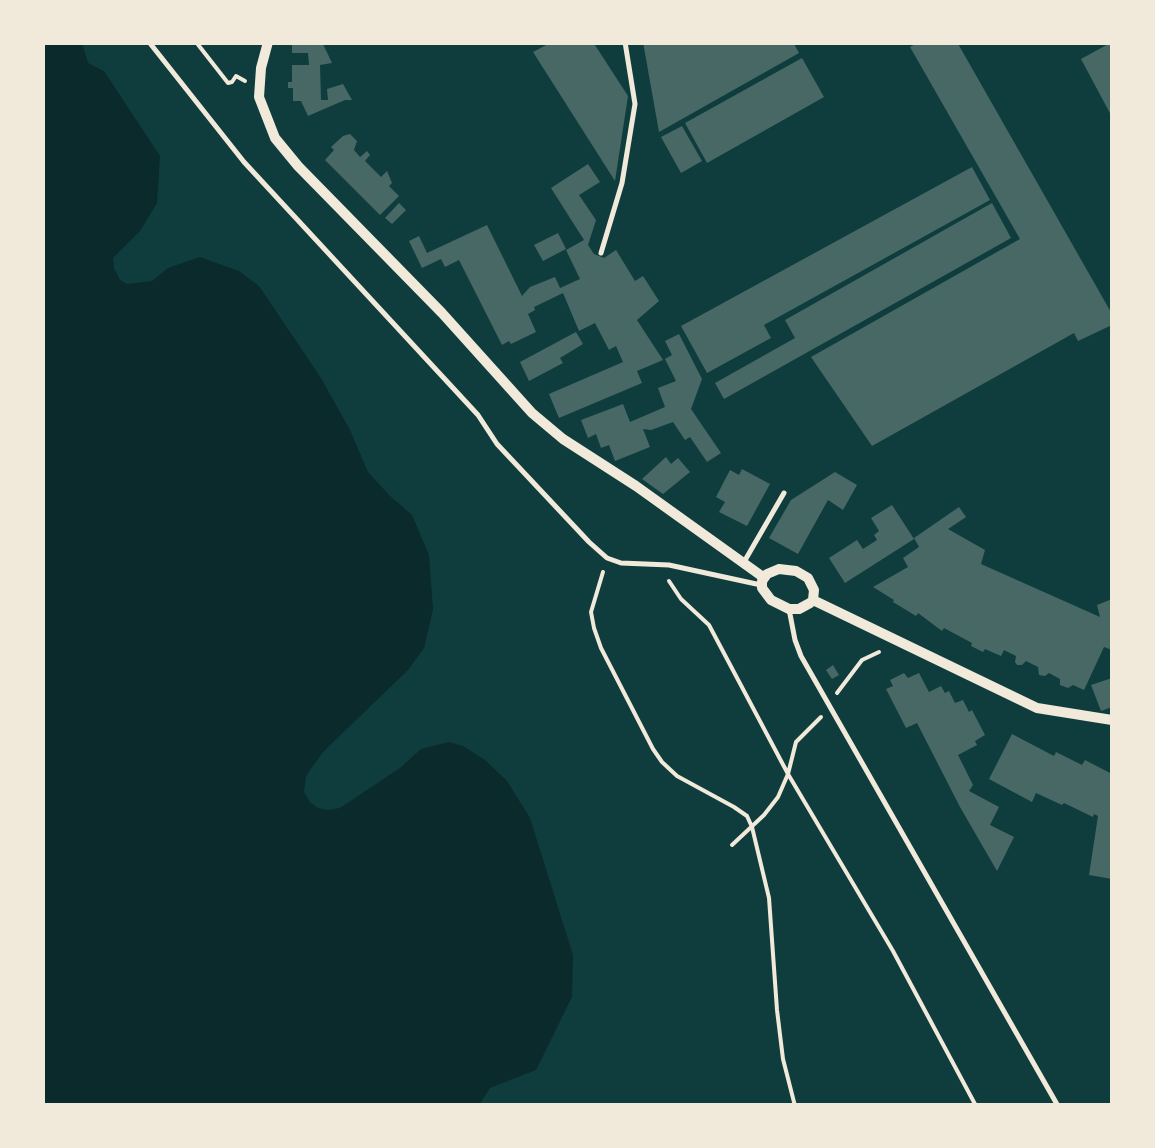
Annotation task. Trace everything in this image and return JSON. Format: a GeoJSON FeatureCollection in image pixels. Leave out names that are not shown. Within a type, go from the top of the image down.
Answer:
{"type":"FeatureCollection","features":[{"type":"Feature","properties":{"kind":"street"},"geometry":{"type":"LineString","coordinates":[[268,42],[258,88],[275,138],[532,412],[563,439],[744,562],[762,581],[771,600],[790,609],[813,600]]}},
{"type":"Feature","properties":{"kind":"street"},"geometry":{"type":"LineString","coordinates":[[762,581],[779,569],[802,573],[812,583],[813,600]]}},
{"type":"Feature","properties":{"kind":"street"},"geometry":{"type":"LineString","coordinates":[[813,600],[1037,708],[1112,720]]}},
{"type":"Feature","properties":{"kind":"lane"},"geometry":{"type":"LineString","coordinates":[[149,42],[244,162],[478,415],[497,444],[607,558],[762,581]]}},
{"type":"Feature","properties":{"kind":"lane"},"geometry":{"type":"LineString","coordinates":[[601,253],[622,183],[634,104],[626,42]]}},
{"type":"Feature","properties":{"kind":"lane"},"geometry":{"type":"LineString","coordinates":[[744,562],[784,493]]}},
{"type":"Feature","properties":{"kind":"lane"},"geometry":{"type":"LineString","coordinates":[[790,609],[794,640],[801,656],[1058,1106]]}},
{"type":"Feature","properties":{"kind":"path"},"geometry":{"type":"LineString","coordinates":[[196,42],[228,82],[236,76],[258,88]]}},
{"type":"Feature","properties":{"kind":"path"},"geometry":{"type":"LineString","coordinates":[[607,558],[592,612],[601,648],[662,762],[677,776],[746,816],[759,847],[769,898],[776,1010],[795,1106]]}},
{"type":"Feature","properties":{"kind":"path"},"geometry":{"type":"LineString","coordinates":[[660,564],[680,599],[709,625],[788,774],[893,951],[976,1106]]}},
{"type":"Feature","properties":{"kind":"path"},"geometry":{"type":"LineString","coordinates":[[732,845],[778,797],[796,742],[826,713],[828,704],[862,660],[899,640]]}},
{"type":"Feature","properties":{"kind":"water"},"geometry":{"type":"Polygon","coordinates":[[[42,43],[82,43],[88,63],[104,71],[160,156],[157,203],[140,231],[113,258],[120,280],[127,284],[152,281],[168,268],[200,257],[239,271],[259,286],[321,378],[368,472],[412,515],[429,555],[433,609],[424,648],[408,670],[323,752],[306,776],[304,792],[318,808],[340,808],[421,749],[449,742],[485,760],[507,781],[530,818],[573,955],[572,997],[536,1070],[490,1088],[479,1105],[43,1105],[42,43]]]}},
{"type":"Feature","properties":{"kind":"building"},"geometry":{"type":"Polygon","coordinates":[[[292,42],[322,42],[332,63],[320,65],[321,100],[328,100],[327,89],[343,84],[352,100],[308,116],[301,101],[293,101],[293,88],[288,88],[292,65],[309,65],[308,53],[292,53],[292,42]]]}},
{"type":"Feature","properties":{"kind":"building"},"geometry":{"type":"Polygon","coordinates":[[[552,42],[593,42],[628,96],[615,181],[533,52],[552,42]]]}},
{"type":"Feature","properties":{"kind":"building"},"geometry":{"type":"Polygon","coordinates":[[[643,42],[793,42],[799,53],[659,132],[643,42]]]}},
{"type":"Feature","properties":{"kind":"building"},"geometry":{"type":"Polygon","coordinates":[[[919,42],[957,42],[1112,314],[1112,325],[1078,341],[1074,333],[872,446],[811,357],[1020,239],[910,47],[919,42]]]}},
{"type":"Feature","properties":{"kind":"building"},"geometry":{"type":"Polygon","coordinates":[[[1112,42],[1112,117],[1081,59],[1112,42]]]}},
{"type":"Feature","properties":{"kind":"building"},"geometry":{"type":"Polygon","coordinates":[[[802,58],[824,97],[707,163],[685,123],[802,58]]]}},
{"type":"Feature","properties":{"kind":"building"},"geometry":{"type":"Polygon","coordinates":[[[682,126],[702,161],[681,173],[661,137],[682,126]]]}},
{"type":"Feature","properties":{"kind":"building"},"geometry":{"type":"Polygon","coordinates":[[[350,134],[357,141],[354,150],[360,157],[367,151],[370,155],[365,161],[381,177],[387,171],[392,183],[389,186],[399,196],[380,215],[325,160],[334,150],[331,147],[350,134]]]}},
{"type":"Feature","properties":{"kind":"building"},"geometry":{"type":"Polygon","coordinates":[[[588,164],[600,182],[579,195],[596,220],[588,245],[594,254],[604,258],[616,250],[635,281],[643,276],[659,301],[637,320],[663,360],[637,371],[642,383],[559,418],[549,394],[623,362],[616,346],[609,350],[595,323],[579,331],[563,293],[528,314],[536,332],[502,345],[459,260],[445,267],[441,259],[422,268],[409,241],[419,236],[427,253],[487,225],[522,296],[530,287],[555,277],[560,288],[580,279],[566,250],[584,240],[551,188],[588,164]]]}},
{"type":"Feature","properties":{"kind":"building"},"geometry":{"type":"Polygon","coordinates":[[[972,167],[990,200],[764,325],[771,338],[707,373],[681,326],[972,167]]]}},
{"type":"Feature","properties":{"kind":"building"},"geometry":{"type":"Polygon","coordinates":[[[399,203],[406,210],[392,224],[385,218],[399,203]]]}},
{"type":"Feature","properties":{"kind":"building"},"geometry":{"type":"Polygon","coordinates":[[[992,203],[1011,238],[724,399],[715,383],[795,338],[785,320],[992,203]]]}},
{"type":"Feature","properties":{"kind":"building"},"geometry":{"type":"Polygon","coordinates":[[[558,233],[566,249],[543,261],[534,245],[558,233]]]}},
{"type":"Feature","properties":{"kind":"building"},"geometry":{"type":"Polygon","coordinates":[[[576,332],[583,344],[560,358],[563,363],[529,381],[520,362],[576,332]]]}},
{"type":"Feature","properties":{"kind":"building"},"geometry":{"type":"Polygon","coordinates":[[[679,334],[702,379],[691,409],[721,453],[707,462],[690,437],[685,440],[673,422],[643,429],[650,447],[615,461],[609,445],[601,448],[596,434],[588,438],[581,420],[623,404],[630,422],[665,407],[658,388],[676,381],[665,359],[672,355],[665,341],[679,334]]]}},
{"type":"Feature","properties":{"kind":"building"},"geometry":{"type":"Polygon","coordinates":[[[666,457],[671,464],[678,458],[690,472],[663,494],[642,479],[666,457]]]}},
{"type":"Feature","properties":{"kind":"building"},"geometry":{"type":"Polygon","coordinates":[[[742,469],[770,484],[747,526],[719,512],[725,502],[716,497],[730,470],[739,475],[742,469]]]}},
{"type":"Feature","properties":{"kind":"building"},"geometry":{"type":"Polygon","coordinates":[[[835,472],[857,485],[843,510],[828,500],[798,554],[769,538],[791,500],[835,472]]]}},
{"type":"Feature","properties":{"kind":"building"},"geometry":{"type":"Polygon","coordinates":[[[892,505],[914,539],[845,583],[829,558],[857,540],[863,549],[877,540],[874,535],[879,531],[871,518],[892,505]]]}},
{"type":"Feature","properties":{"kind":"building"},"geometry":{"type":"Polygon","coordinates":[[[959,507],[966,517],[948,529],[985,550],[981,564],[1100,617],[1097,605],[1112,599],[1112,650],[1104,647],[1084,690],[1060,685],[1060,679],[1049,673],[1039,675],[1038,667],[1026,661],[1017,665],[1016,656],[1004,650],[1001,656],[985,649],[983,652],[944,628],[942,631],[918,613],[916,616],[873,587],[908,567],[903,558],[919,547],[914,538],[959,507]]]}},
{"type":"Feature","properties":{"kind":"building"},"geometry":{"type":"Polygon","coordinates":[[[833,665],[839,675],[832,679],[826,670],[833,665]]]}},
{"type":"Feature","properties":{"kind":"building"},"geometry":{"type":"Polygon","coordinates":[[[904,673],[908,678],[919,673],[929,692],[941,686],[955,703],[963,700],[985,735],[975,741],[977,745],[958,755],[973,785],[969,791],[999,807],[990,825],[1014,837],[997,871],[917,723],[906,728],[886,689],[893,686],[890,680],[904,673]]]}},
{"type":"Feature","properties":{"kind":"building"},"geometry":{"type":"Polygon","coordinates":[[[1112,678],[1112,707],[1101,711],[1091,685],[1112,678]]]}},
{"type":"Feature","properties":{"kind":"building"},"geometry":{"type":"Polygon","coordinates":[[[1012,734],[1054,756],[1056,752],[1082,765],[1085,760],[1112,774],[1112,879],[1089,875],[1098,816],[1036,793],[1032,802],[989,779],[1012,734]]]}}]}
